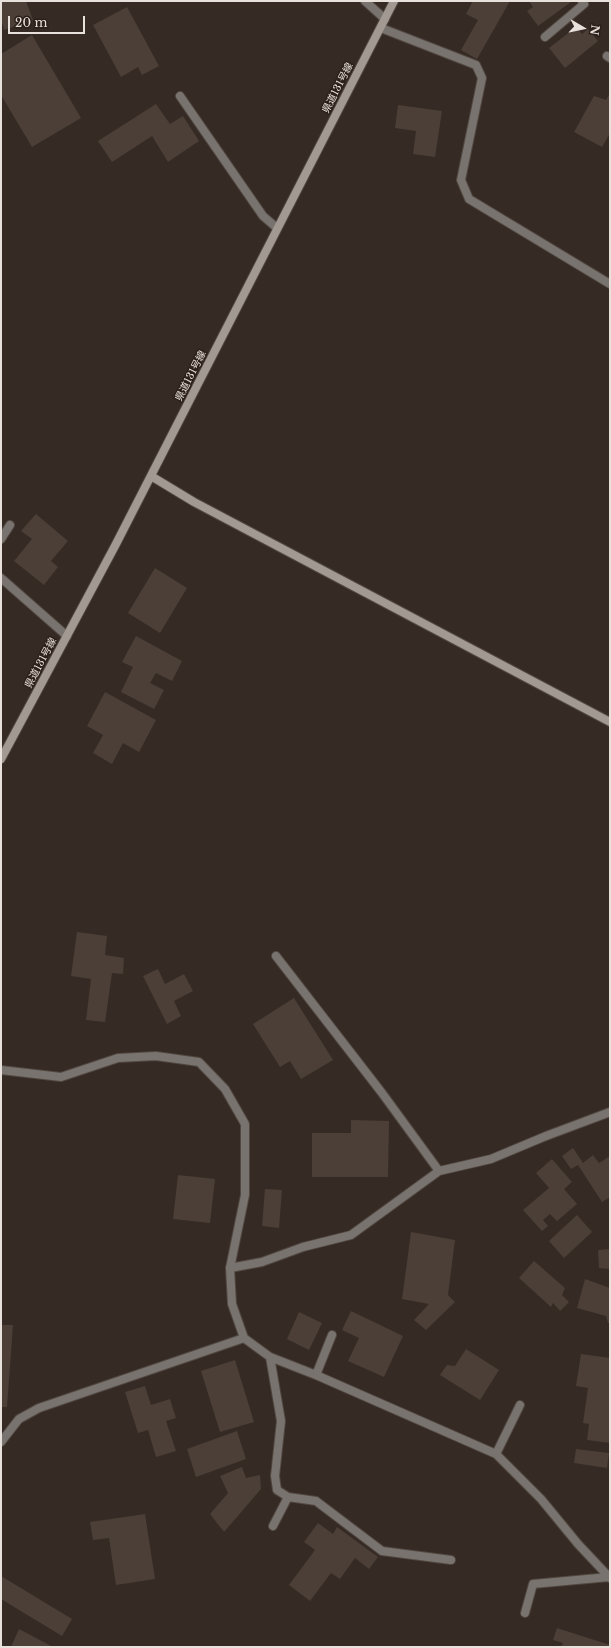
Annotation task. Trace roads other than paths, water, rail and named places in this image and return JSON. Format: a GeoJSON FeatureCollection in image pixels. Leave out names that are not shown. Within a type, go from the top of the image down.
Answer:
{"type":"FeatureCollection","features":[{"type":"Feature","properties":{"kind":"main road","name":"県道131号線"},"geometry":{"type":"LineString","coordinates":[[1,759],[151,476],[394,1]]}},
{"type":"Feature","properties":{"kind":"main road"},"geometry":{"type":"LineString","coordinates":[[151,476],[201,505],[610,722]]}},
{"type":"Feature","properties":{"kind":"street"},"geometry":{"type":"LineString","coordinates":[[365,1],[385,19]]}},
{"type":"Feature","properties":{"kind":"street"},"geometry":{"type":"LineString","coordinates":[[545,37],[584,4],[582,1]]}},
{"type":"Feature","properties":{"kind":"street"},"geometry":{"type":"LineString","coordinates":[[381,28],[476,65],[482,78],[461,180],[469,199],[610,284]]}},
{"type":"Feature","properties":{"kind":"street"},"geometry":{"type":"LineString","coordinates":[[180,96],[263,216],[277,228]]}},
{"type":"Feature","properties":{"kind":"street"},"geometry":{"type":"LineString","coordinates":[[1,539],[10,524]]}},
{"type":"Feature","properties":{"kind":"street"},"geometry":{"type":"LineString","coordinates":[[1,578],[67,636]]}},
{"type":"Feature","properties":{"kind":"street"},"geometry":{"type":"LineString","coordinates":[[276,956],[382,1093],[439,1171]]}},
{"type":"Feature","properties":{"kind":"street"},"geometry":{"type":"LineString","coordinates":[[1,1070],[61,1077],[118,1058],[156,1056],[200,1062],[225,1089],[245,1124],[245,1195],[230,1268],[232,1304],[244,1338],[270,1357],[316,1375],[496,1454],[541,1499],[578,1544],[609,1578]]}},
{"type":"Feature","properties":{"kind":"street"},"geometry":{"type":"LineString","coordinates":[[230,1268],[262,1262],[303,1247],[351,1235],[439,1171],[491,1159],[610,1112]]}},
{"type":"Feature","properties":{"kind":"street"},"geometry":{"type":"LineString","coordinates":[[316,1375],[332,1335]]}},
{"type":"Feature","properties":{"kind":"street"},"geometry":{"type":"LineString","coordinates":[[1,1442],[19,1419],[38,1408],[244,1338]]}},
{"type":"Feature","properties":{"kind":"street"},"geometry":{"type":"LineString","coordinates":[[270,1357],[281,1420],[275,1476],[277,1490],[288,1497],[316,1501],[382,1551],[451,1560]]}},
{"type":"Feature","properties":{"kind":"street"},"geometry":{"type":"LineString","coordinates":[[496,1454],[520,1404]]}},
{"type":"Feature","properties":{"kind":"street"},"geometry":{"type":"LineString","coordinates":[[273,1526],[288,1497]]}},
{"type":"Feature","properties":{"kind":"street"},"geometry":{"type":"LineString","coordinates":[[525,1613],[533,1584],[609,1578]]}}]}
